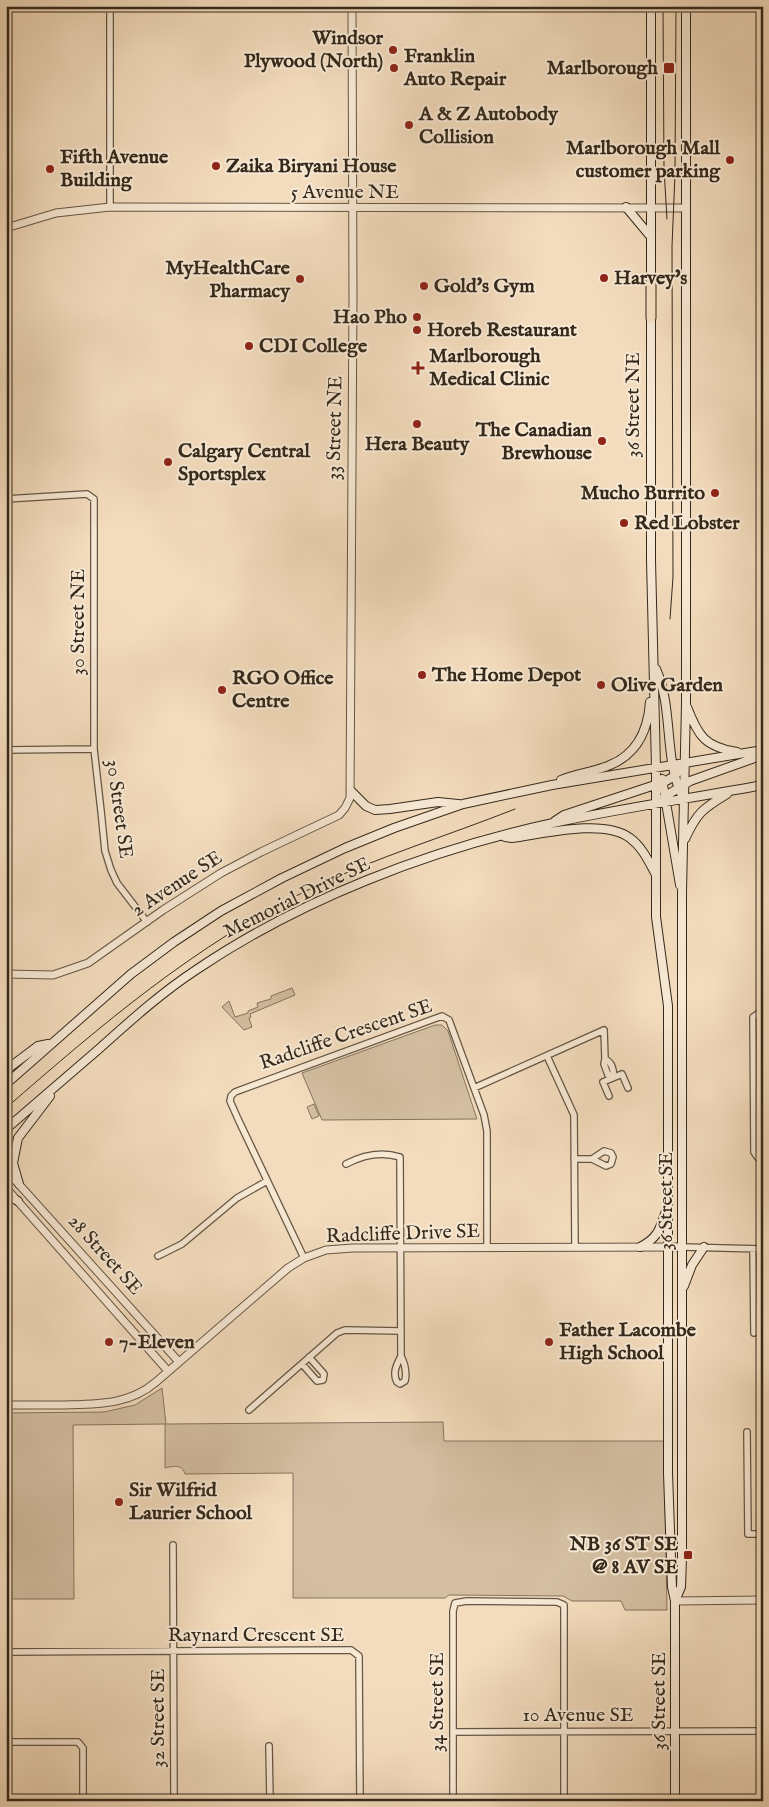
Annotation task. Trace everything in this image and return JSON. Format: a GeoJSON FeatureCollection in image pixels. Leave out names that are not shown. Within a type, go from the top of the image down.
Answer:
{"type":"FeatureCollection","features":[{"type":"Feature","properties":{"kind":"main road","name":"36 Street NE"},"geometry":{"type":"LineString","coordinates":[[652,6],[651,560],[656,768]]}},
{"type":"Feature","properties":{"kind":"main road"},"geometry":{"type":"LineString","coordinates":[[684,800],[681,785],[685,762],[686,703],[686,6]]}},
{"type":"Feature","properties":{"kind":"main road"},"geometry":{"type":"LineString","coordinates":[[626,207],[651,237]]}},
{"type":"Feature","properties":{"kind":"main road"},"geometry":{"type":"LineString","coordinates":[[654,665],[662,682],[675,776],[681,785]]}},
{"type":"Feature","properties":{"kind":"main road"},"geometry":{"type":"LineString","coordinates":[[552,785],[571,776],[610,766],[634,749],[645,731],[654,683]]}},
{"type":"Feature","properties":{"kind":"main road"},"geometry":{"type":"LineString","coordinates":[[686,703],[697,732],[706,741],[715,747],[744,753]]}},
{"type":"Feature","properties":{"kind":"main road","name":"Memorial Drive SE"},"geometry":{"type":"LineString","coordinates":[[6,1084],[132,974],[174,942],[221,912],[282,878],[345,848],[394,828],[463,804],[552,785],[763,750]]}},
{"type":"Feature","properties":{"kind":"main road"},"geometry":{"type":"LineString","coordinates":[[667,798],[681,785],[763,755]]}},
{"type":"Feature","properties":{"kind":"main road"},"geometry":{"type":"LineString","coordinates":[[553,823],[564,815],[660,783],[675,776],[685,762]]}},
{"type":"Feature","properties":{"kind":"main road"},"geometry":{"type":"LineString","coordinates":[[656,768],[667,798],[678,878],[682,892]]}},
{"type":"Feature","properties":{"kind":"main road"},"geometry":{"type":"LineString","coordinates":[[656,804],[660,783]]}},
{"type":"Feature","properties":{"kind":"main road","name":"Memorial Drive SE"},"geometry":{"type":"LineString","coordinates":[[6,1130],[150,1004],[195,970],[262,930],[332,895],[383,874],[498,836],[553,823],[656,804],[667,798],[684,800],[763,785]]}},
{"type":"Feature","properties":{"kind":"main road"},"geometry":{"type":"LineString","coordinates":[[351,791],[366,806],[374,810],[438,802],[463,804]]}},
{"type":"Feature","properties":{"kind":"main road"},"geometry":{"type":"LineString","coordinates":[[684,841],[697,814],[709,804],[733,791]]}},
{"type":"Feature","properties":{"kind":"main road","name":"36 Street SE"},"geometry":{"type":"LineString","coordinates":[[675,1601],[681,1587],[682,892],[684,800]]}},
{"type":"Feature","properties":{"kind":"main road","name":"36 Street SE"},"geometry":{"type":"LineString","coordinates":[[656,804],[658,940],[668,1006],[668,1473],[672,1587],[675,1601],[675,1801]]}},
{"type":"Feature","properties":{"kind":"main road"},"geometry":{"type":"LineString","coordinates":[[498,836],[512,838],[576,829],[600,829],[619,832],[630,838],[645,854],[656,874]]}},
{"type":"Feature","properties":{"kind":"main road"},"geometry":{"type":"LineString","coordinates":[[6,1070],[38,1046],[50,1044]]}},
{"type":"Feature","properties":{"kind":"main road"},"geometry":{"type":"LineString","coordinates":[[19,1184],[13,1163],[18,1138],[63,1080]]}},
{"type":"Feature","properties":{"kind":"main road"},"geometry":{"type":"LineString","coordinates":[[6,1195],[18,1201]]}},
{"type":"Feature","properties":{"kind":"main road"},"geometry":{"type":"LineString","coordinates":[[640,1248],[657,1235],[668,1202]]}},
{"type":"Feature","properties":{"kind":"main road"},"geometry":{"type":"LineString","coordinates":[[682,1290],[692,1265],[704,1247]]}},
{"type":"Feature","properties":{"kind":"street"},"geometry":{"type":"LineString","coordinates":[[110,6],[110,207]]}},
{"type":"Feature","properties":{"kind":"street","name":"33 Street NE"},"geometry":{"type":"LineString","coordinates":[[351,791],[352,6]]}},
{"type":"Feature","properties":{"kind":"street","name":"5 Avenue NE"},"geometry":{"type":"LineString","coordinates":[[6,228],[56,213],[110,207],[686,208]]}},
{"type":"Feature","properties":{"kind":"street","name":"30 Street NE"},"geometry":{"type":"LineString","coordinates":[[6,499],[87,494],[94,499],[94,749]]}},
{"type":"Feature","properties":{"kind":"street"},"geometry":{"type":"LineString","coordinates":[[6,750],[94,749]]}},
{"type":"Feature","properties":{"kind":"street","name":"30 Street SE"},"geometry":{"type":"LineString","coordinates":[[94,749],[106,851],[111,870],[117,883],[147,922]]}},
{"type":"Feature","properties":{"kind":"street","name":"2 Avenue SE"},"geometry":{"type":"LineString","coordinates":[[6,974],[41,976],[62,973],[101,956],[147,922],[222,873],[278,843],[339,815],[348,804],[351,791]]}},
{"type":"Feature","properties":{"kind":"street"},"geometry":{"type":"LineString","coordinates":[[763,1013],[753,1017],[753,1026],[754,1152],[758,1158],[763,1158]]}},
{"type":"Feature","properties":{"kind":"street","name":"Radcliffe Crescent SE"},"geometry":{"type":"LineString","coordinates":[[304,1258],[230,1101],[231,1096],[235,1092],[442,1016],[449,1020],[484,1115],[487,1131],[486,1247]]}},
{"type":"Feature","properties":{"kind":"street"},"geometry":{"type":"LineString","coordinates":[[474,1088],[604,1030],[606,1058],[614,1072],[613,1076]]}},
{"type":"Feature","properties":{"kind":"street"},"geometry":{"type":"LineString","coordinates":[[547,1056],[574,1115],[576,1247]]}},
{"type":"Feature","properties":{"kind":"street"},"geometry":{"type":"LineString","coordinates":[[609,1096],[603,1082],[613,1076],[622,1074],[628,1088]]}},
{"type":"Feature","properties":{"kind":"street"},"geometry":{"type":"LineString","coordinates":[[346,1164],[368,1155],[392,1154],[400,1157],[402,1247],[401,1356]]}},
{"type":"Feature","properties":{"kind":"street"},"geometry":{"type":"LineString","coordinates":[[574,1159],[592,1159]]}},
{"type":"Feature","properties":{"kind":"street","name":"28 Street SE"},"geometry":{"type":"LineString","coordinates":[[6,1170],[179,1362]]}},
{"type":"Feature","properties":{"kind":"street"},"geometry":{"type":"LineString","coordinates":[[158,1256],[182,1244],[237,1198],[267,1181]]}},
{"type":"Feature","properties":{"kind":"street","name":"28 Street SE"},"geometry":{"type":"LineString","coordinates":[[6,1188],[168,1371]]}},
{"type":"Feature","properties":{"kind":"street","name":"Radcliffe Drive SE"},"geometry":{"type":"LineString","coordinates":[[6,1405],[91,1405],[111,1403],[144,1391],[288,1268],[304,1258],[326,1250],[402,1247],[704,1247],[763,1249]]}},
{"type":"Feature","properties":{"kind":"street"},"geometry":{"type":"LineString","coordinates":[[753,1249],[754,1333]]}},
{"type":"Feature","properties":{"kind":"street"},"geometry":{"type":"LineString","coordinates":[[249,1410],[337,1333],[345,1330],[401,1331]]}},
{"type":"Feature","properties":{"kind":"street"},"geometry":{"type":"LineString","coordinates":[[302,1364],[317,1381],[323,1380],[324,1374],[309,1357]]}},
{"type":"Feature","properties":{"kind":"street"},"geometry":{"type":"LineString","coordinates":[[747,1432],[748,1534],[763,1534]]}},
{"type":"Feature","properties":{"kind":"street","name":"32 Street SE"},"geometry":{"type":"LineString","coordinates":[[173,1546],[174,1801]]}},
{"type":"Feature","properties":{"kind":"street"},"geometry":{"type":"LineString","coordinates":[[675,1601],[763,1600]]}},
{"type":"Feature","properties":{"kind":"street","name":"34 Street SE"},"geometry":{"type":"LineString","coordinates":[[453,1801],[453,1611],[455,1603],[467,1601],[557,1602],[564,1606],[565,1731]]}},
{"type":"Feature","properties":{"kind":"street","name":"Raynard Crescent SE"},"geometry":{"type":"LineString","coordinates":[[6,1652],[351,1650],[360,1656],[360,1801]]}},
{"type":"Feature","properties":{"kind":"street"},"geometry":{"type":"LineString","coordinates":[[564,1801],[565,1731]]}},
{"type":"Feature","properties":{"kind":"street","name":"10 Avenue SE"},"geometry":{"type":"LineString","coordinates":[[453,1732],[763,1731]]}},
{"type":"Feature","properties":{"kind":"street"},"geometry":{"type":"LineString","coordinates":[[6,1742],[78,1742],[83,1748],[83,1801]]}},
{"type":"Feature","properties":{"kind":"street"},"geometry":{"type":"LineString","coordinates":[[269,1746],[270,1801]]}},
{"type":"Feature","properties":{"kind":"shaded area"},"geometry":{"type":"Polygon","coordinates":[[[292,988],[295,995],[250,1014],[251,1017],[249,1018],[252,1027],[244,1030],[222,1007],[229,1001],[235,1017],[248,1013],[248,1011],[258,1007],[257,1003],[271,999],[271,996],[292,988]]]}},
{"type":"Feature","properties":{"kind":"shaded area"},"geometry":{"type":"Polygon","coordinates":[[[435,1025],[442,1025],[448,1031],[477,1119],[322,1120],[302,1073],[435,1025]]]}},
{"type":"Feature","properties":{"kind":"shaded area"},"geometry":{"type":"Polygon","coordinates":[[[314,1104],[319,1116],[312,1119],[307,1107],[314,1104]]]}},
{"type":"Feature","properties":{"kind":"shaded area"},"geometry":{"type":"Polygon","coordinates":[[[162,1388],[166,1424],[443,1422],[444,1441],[664,1441],[667,1610],[625,1610],[621,1601],[572,1601],[563,1596],[449,1595],[445,1598],[293,1598],[293,1473],[185,1474],[180,1467],[165,1468],[165,1424],[73,1425],[74,1599],[6,1599],[6,1413],[104,1412],[135,1405],[162,1388]]]}},
{"type":"Feature","properties":{"kind":"tram line"},"geometry":{"type":"LineString","coordinates":[[663,6],[664,169],[667,219]]}},
{"type":"Feature","properties":{"kind":"tram line"},"geometry":{"type":"LineString","coordinates":[[670,619],[673,577],[672,246],[675,174],[676,6]]}},
{"type":"Feature","properties":{"kind":"tram line"},"geometry":{"type":"LineString","coordinates":[[6,1108],[114,1017],[189,960],[228,934],[335,877],[515,809]]}},
{"type":"Feature","properties":{"kind":"place","name":"Windsor Plywood (North)"},"geometry":{"type":"Point","coordinates":[393,50]}},
{"type":"Feature","properties":{"kind":"place","name":"Franklin Auto Repair"},"geometry":{"type":"Point","coordinates":[394,68]}},
{"type":"Feature","properties":{"kind":"place","name":"Marlborough"},"geometry":{"type":"Point","coordinates":[669,68]}},
{"type":"Feature","properties":{"kind":"place","name":"A & Z Autobody Collision"},"geometry":{"type":"Point","coordinates":[409,125]}},
{"type":"Feature","properties":{"kind":"place","name":"Marlborough Mall customer parking"},"geometry":{"type":"Point","coordinates":[730,160]}},
{"type":"Feature","properties":{"kind":"place","name":"Zaika Biryani House"},"geometry":{"type":"Point","coordinates":[216,166]}},
{"type":"Feature","properties":{"kind":"place","name":"Fifth Avenue Building"},"geometry":{"type":"Point","coordinates":[50,169]}},
{"type":"Feature","properties":{"kind":"place","name":"Harvey's"},"geometry":{"type":"Point","coordinates":[604,278]}},
{"type":"Feature","properties":{"kind":"place","name":"MyHealthCare Pharmacy"},"geometry":{"type":"Point","coordinates":[300,279]}},
{"type":"Feature","properties":{"kind":"place","name":"Gold's Gym"},"geometry":{"type":"Point","coordinates":[424,286]}},
{"type":"Feature","properties":{"kind":"place","name":"Hao Pho"},"geometry":{"type":"Point","coordinates":[417,317]}},
{"type":"Feature","properties":{"kind":"place","name":"Horeb Restaurant"},"geometry":{"type":"Point","coordinates":[417,330]}},
{"type":"Feature","properties":{"kind":"place","name":"CDI College"},"geometry":{"type":"Point","coordinates":[249,346]}},
{"type":"Feature","properties":{"kind":"place","name":"Marlborough Medical Clinic"},"geometry":{"type":"Point","coordinates":[418,368]}},
{"type":"Feature","properties":{"kind":"place","name":"Hera Beauty"},"geometry":{"type":"Point","coordinates":[417,424]}},
{"type":"Feature","properties":{"kind":"place","name":"The Canadian Brewhouse"},"geometry":{"type":"Point","coordinates":[602,441]}},
{"type":"Feature","properties":{"kind":"place","name":"Calgary Central Sportsplex"},"geometry":{"type":"Point","coordinates":[168,462]}},
{"type":"Feature","properties":{"kind":"place","name":"Mucho Burrito"},"geometry":{"type":"Point","coordinates":[715,493]}},
{"type":"Feature","properties":{"kind":"place","name":"Red Lobster"},"geometry":{"type":"Point","coordinates":[624,523]}},
{"type":"Feature","properties":{"kind":"place","name":"The Home Depot"},"geometry":{"type":"Point","coordinates":[422,675]}},
{"type":"Feature","properties":{"kind":"place","name":"Olive Garden"},"geometry":{"type":"Point","coordinates":[601,685]}},
{"type":"Feature","properties":{"kind":"place","name":"RGO Office Centre"},"geometry":{"type":"Point","coordinates":[222,690]}},
{"type":"Feature","properties":{"kind":"place","name":"7-Eleven"},"geometry":{"type":"Point","coordinates":[109,1342]}},
{"type":"Feature","properties":{"kind":"place","name":"Father Lacombe High School"},"geometry":{"type":"Point","coordinates":[549,1342]}},
{"type":"Feature","properties":{"kind":"place","name":"Sir Wilfrid Laurier School"},"geometry":{"type":"Point","coordinates":[119,1502]}},
{"type":"Feature","properties":{"kind":"place","name":"NB 36 ST SE @ 8 AV SE"},"geometry":{"type":"Point","coordinates":[688,1555]}}]}
